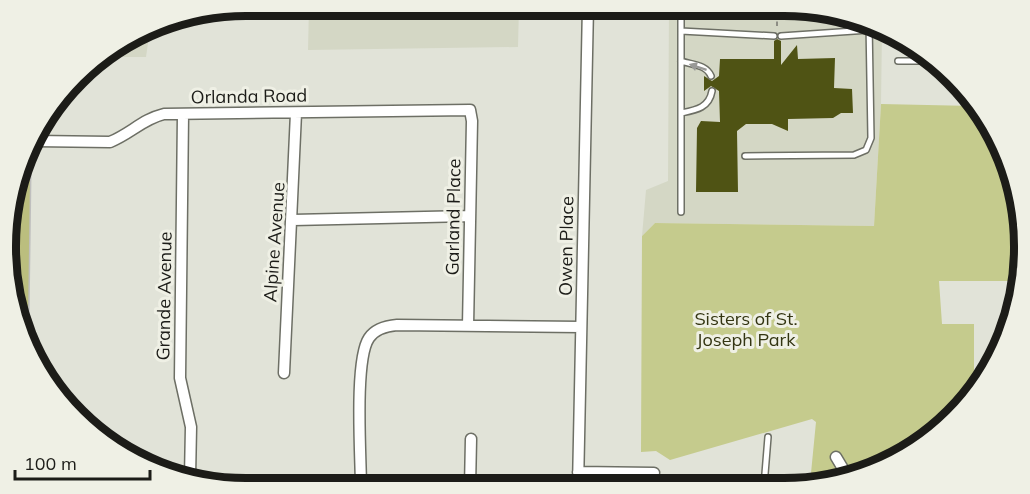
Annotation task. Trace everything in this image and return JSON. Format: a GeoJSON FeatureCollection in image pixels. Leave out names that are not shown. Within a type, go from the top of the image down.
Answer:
{"type":"FeatureCollection","features":[{"type":"Feature","properties":{"kind":"main road"},"geometry":{"type":"LineString","coordinates":[[17,255],[19,212]]}},
{"type":"Feature","properties":{"kind":"street","name":"Owen Place"},"geometry":{"type":"LineString","coordinates":[[578,478],[588,16]]}},
{"type":"Feature","properties":{"kind":"street","name":"Orlanda Road"},"geometry":{"type":"LineString","coordinates":[[42,141],[110,142],[151,117],[183,114],[470,110]]}},
{"type":"Feature","properties":{"kind":"street","name":"Garland Place"},"geometry":{"type":"LineString","coordinates":[[468,326],[472,121],[470,110]]}},
{"type":"Feature","properties":{"kind":"street","name":"Alpine Avenue"},"geometry":{"type":"LineString","coordinates":[[284,373],[297,112]]}},
{"type":"Feature","properties":{"kind":"street","name":"Grande Avenue"},"geometry":{"type":"LineString","coordinates":[[183,114],[180,378],[190,427],[190,471]]}},
{"type":"Feature","properties":{"kind":"street"},"geometry":{"type":"LineString","coordinates":[[293,220],[469,216]]}},
{"type":"Feature","properties":{"kind":"street"},"geometry":{"type":"LineString","coordinates":[[360,478],[361,371],[368,339],[376,331],[387,326],[581,327]]}},
{"type":"Feature","properties":{"kind":"street"},"geometry":{"type":"LineString","coordinates":[[470,478],[471,439]]}},
{"type":"Feature","properties":{"kind":"street"},"geometry":{"type":"LineString","coordinates":[[836,457],[844,470]]}},
{"type":"Feature","properties":{"kind":"street"},"geometry":{"type":"LineString","coordinates":[[578,472],[654,473]]}},
{"type":"Feature","properties":{"kind":"lane"},"geometry":{"type":"LineString","coordinates":[[681,16],[681,212]]}},
{"type":"Feature","properties":{"kind":"lane"},"geometry":{"type":"LineString","coordinates":[[681,32],[777,36],[861,31]]}},
{"type":"Feature","properties":{"kind":"lane"},"geometry":{"type":"LineString","coordinates":[[745,156],[854,155],[866,150],[872,138],[869,33]]}},
{"type":"Feature","properties":{"kind":"lane"},"geometry":{"type":"LineString","coordinates":[[681,61],[700,65],[709,71],[711,76]]}},
{"type":"Feature","properties":{"kind":"lane"},"geometry":{"type":"LineString","coordinates":[[898,61],[919,61]]}},
{"type":"Feature","properties":{"kind":"lane"},"geometry":{"type":"LineString","coordinates":[[681,113],[698,110],[706,104],[711,91]]}},
{"type":"Feature","properties":{"kind":"lane"},"geometry":{"type":"LineString","coordinates":[[765,478],[768,437]]}},
{"type":"Feature","properties":{"kind":"lane"},"geometry":{"type":"LineString","coordinates":[[654,473],[657,478]]}},
{"type":"Feature","properties":{"kind":"path"},"geometry":{"type":"LineString","coordinates":[[777,16],[777,26]]}},
{"type":"Feature","properties":{"kind":"shaded area"},"geometry":{"type":"Polygon","coordinates":[[[309,16],[519,16],[518,47],[308,50],[309,16]]]}},
{"type":"Feature","properties":{"kind":"shaded area"},"geometry":{"type":"Polygon","coordinates":[[[669,16],[813,18],[843,24],[882,39],[881,104],[874,226],[655,223],[642,236],[646,190],[668,181],[669,16]]]}},
{"type":"Feature","properties":{"kind":"shaded area"},"geometry":{"type":"Polygon","coordinates":[[[149,38],[146,57],[116,57],[149,38]]]}},
{"type":"Feature","properties":{"kind":"green space","name":"Sisters of St. Joseph Park"},"geometry":{"type":"Polygon","coordinates":[[[881,104],[965,106],[990,145],[1006,187],[1012,217],[1014,247],[1011,281],[939,281],[942,324],[974,324],[974,376],[946,410],[911,439],[885,454],[843,470],[822,474],[811,473],[816,422],[812,419],[670,460],[656,451],[641,452],[642,236],[655,223],[874,226],[881,104]]]}},
{"type":"Feature","properties":{"kind":"building"},"geometry":{"type":"Polygon","coordinates":[[[777,39],[781,41],[781,65],[797,45],[798,59],[835,58],[834,88],[852,89],[853,113],[841,113],[833,118],[788,119],[788,131],[772,124],[746,124],[737,131],[738,192],[696,192],[697,128],[701,121],[720,122],[719,91],[711,86],[704,91],[704,76],[712,81],[719,76],[720,59],[774,59],[774,41],[777,39]]]}}]}
